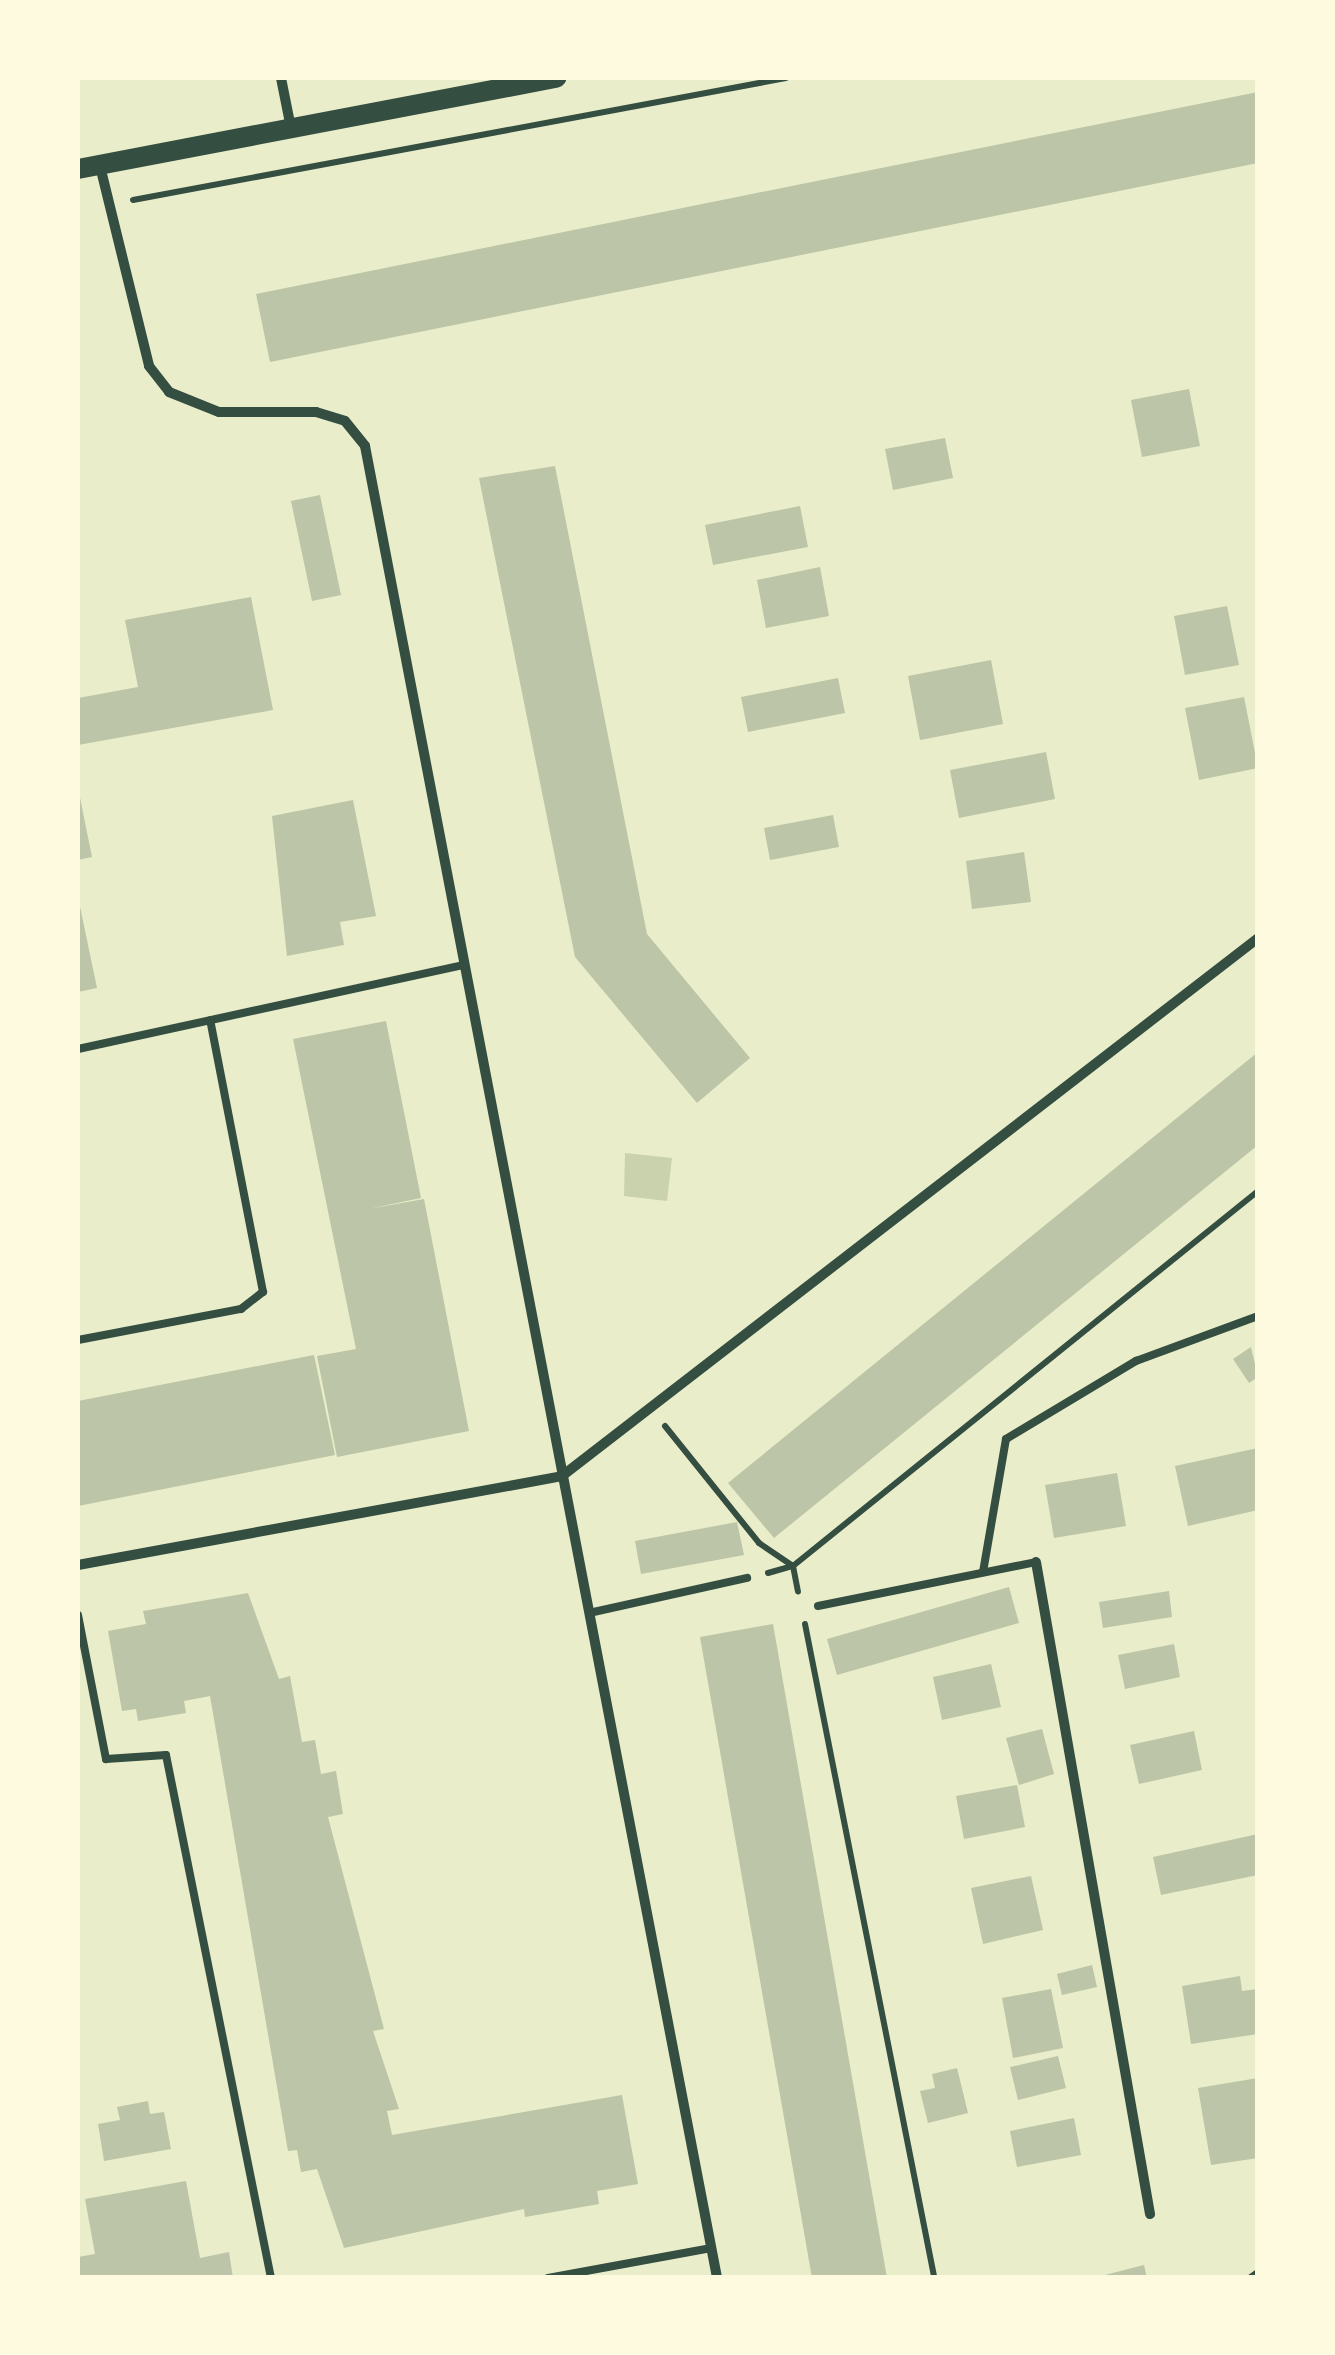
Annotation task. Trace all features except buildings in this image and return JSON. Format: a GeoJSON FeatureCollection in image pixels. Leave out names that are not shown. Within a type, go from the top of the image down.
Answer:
{"type":"FeatureCollection","features":[{"type":"Feature","properties":{"kind":"main road"},"geometry":{"type":"LineString","coordinates":[[78,169],[556,78]]}},
{"type":"Feature","properties":{"kind":"street"},"geometry":{"type":"LineString","coordinates":[[281,78],[291,128]]}},
{"type":"Feature","properties":{"kind":"street"},"geometry":{"type":"LineString","coordinates":[[100,165],[149,366],[169,392],[219,412],[345,420],[365,446],[717,2278]]}},
{"type":"Feature","properties":{"kind":"street"},"geometry":{"type":"LineString","coordinates":[[78,1564],[562,1476],[1258,938]]}},
{"type":"Feature","properties":{"kind":"street"},"geometry":{"type":"LineString","coordinates":[[1036,1562],[1150,2214]]}},
{"type":"Feature","properties":{"kind":"lane"},"geometry":{"type":"LineString","coordinates":[[78,1049],[464,965]]}},
{"type":"Feature","properties":{"kind":"lane"},"geometry":{"type":"LineString","coordinates":[[78,1340],[240,1308],[263,1292],[210,1020]]}},
{"type":"Feature","properties":{"kind":"lane"},"geometry":{"type":"LineString","coordinates":[[983,1572],[1006,1439],[1136,1361],[1258,1316]]}},
{"type":"Feature","properties":{"kind":"lane"},"geometry":{"type":"LineString","coordinates":[[818,1606],[1036,1562]]}},
{"type":"Feature","properties":{"kind":"lane"},"geometry":{"type":"LineString","coordinates":[[588,1613],[747,1578]]}},
{"type":"Feature","properties":{"kind":"lane"},"geometry":{"type":"LineString","coordinates":[[78,1615],[106,1760],[166,1755],[270,2278]]}},
{"type":"Feature","properties":{"kind":"lane"},"geometry":{"type":"LineString","coordinates":[[548,2278],[711,2248]]}},
{"type":"Feature","properties":{"kind":"lane"},"geometry":{"type":"LineString","coordinates":[[1251,2278],[1258,2273]]}},
{"type":"Feature","properties":{"kind":"path"},"geometry":{"type":"LineString","coordinates":[[109,205],[786,78]]}},
{"type":"Feature","properties":{"kind":"path"},"geometry":{"type":"LineString","coordinates":[[747,1578],[793,1566],[1258,1191]]}},
{"type":"Feature","properties":{"kind":"path"},"geometry":{"type":"LineString","coordinates":[[650,1408],[759,1543],[793,1566],[934,2276]]}},
{"type":"Feature","properties":{"kind":"green space"},"geometry":{"type":"Polygon","coordinates":[[[625,1153],[672,1158],[667,1201],[624,1196],[625,1153]]]}}]}
